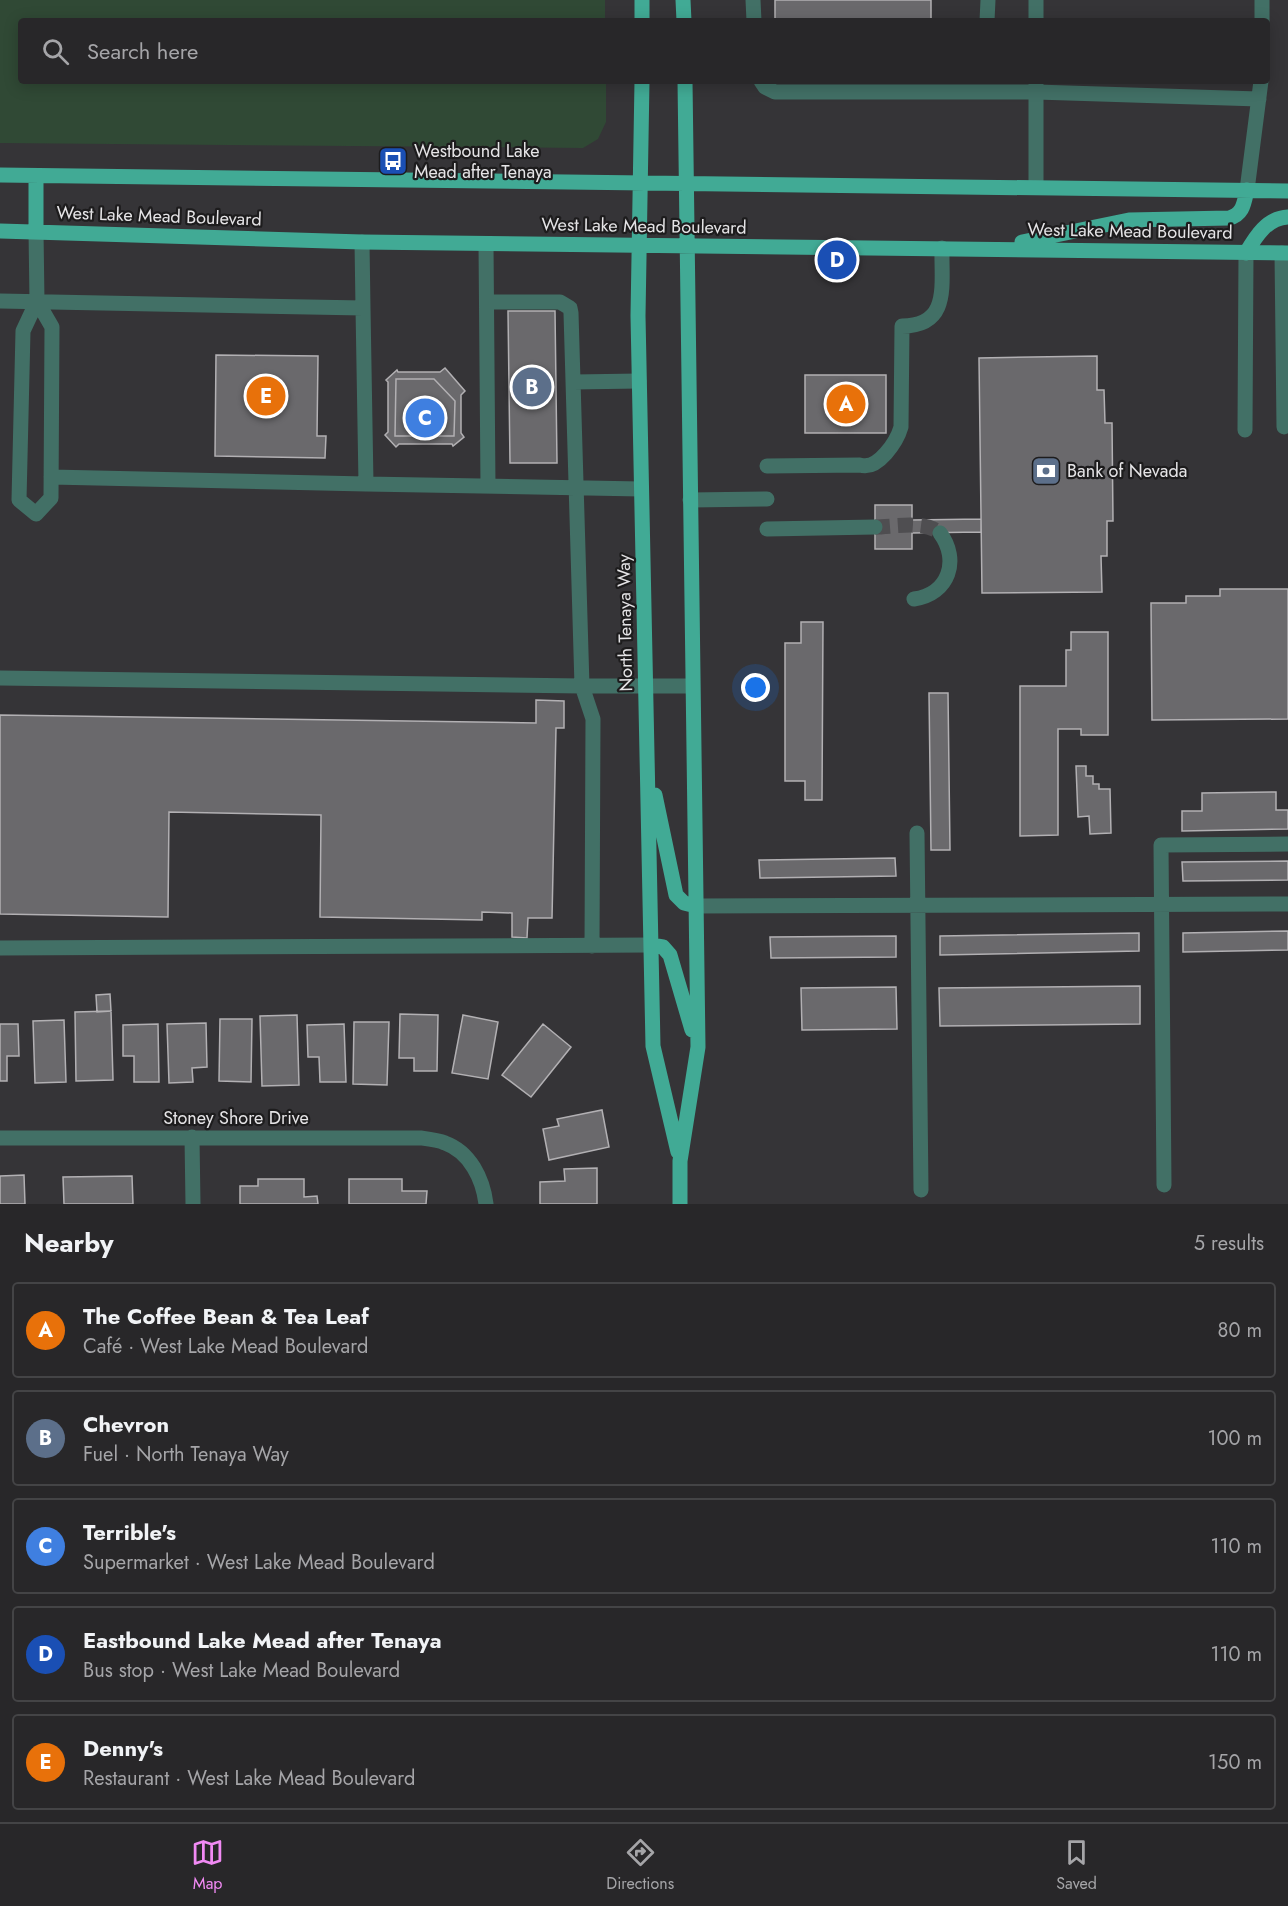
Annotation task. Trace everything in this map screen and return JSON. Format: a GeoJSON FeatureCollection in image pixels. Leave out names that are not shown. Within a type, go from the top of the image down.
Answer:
{"type":"FeatureCollection","features":[{"type":"Feature","properties":{"kind":"main road"},"geometry":{"type":"LineString","coordinates":[[642,0],[642,18]]}},
{"type":"Feature","properties":{"kind":"main road"},"geometry":{"type":"LineString","coordinates":[[683,0],[684,18]]}},
{"type":"Feature","properties":{"kind":"main road","name":"North Tenaya Way"},"geometry":{"type":"LineString","coordinates":[[642,84],[639,381],[653,1046],[680,1161]]}},
{"type":"Feature","properties":{"kind":"main road","name":"North Tenaya Way"},"geometry":{"type":"LineString","coordinates":[[680,1204],[680,1161],[698,1047],[685,84]]}},
{"type":"Feature","properties":{"kind":"main road","name":"West Lake Mead Boulevard"},"geometry":{"type":"LineString","coordinates":[[0,175],[1288,191]]}},
{"type":"Feature","properties":{"kind":"main road"},"geometry":{"type":"LineString","coordinates":[[36,176],[36,231]]}},
{"type":"Feature","properties":{"kind":"main road"},"geometry":{"type":"LineString","coordinates":[[989,248],[1129,220],[1235,217],[1241,212],[1247,190]]}},
{"type":"Feature","properties":{"kind":"main road"},"geometry":{"type":"LineString","coordinates":[[1246,253],[1256,236],[1268,224],[1276,218],[1288,217]]}},
{"type":"Feature","properties":{"kind":"main road","name":"West Lake Mead Boulevard"},"geometry":{"type":"LineString","coordinates":[[0,231],[362,242],[1285,253]]}},
{"type":"Feature","properties":{"kind":"main road"},"geometry":{"type":"LineString","coordinates":[[647,756],[674,889],[680,900],[689,906],[696,906]]}},
{"type":"Feature","properties":{"kind":"main road"},"geometry":{"type":"LineString","coordinates":[[651,945],[663,946],[670,955],[698,1047]]}},
{"type":"Feature","properties":{"kind":"street"},"geometry":{"type":"LineString","coordinates":[[753,0],[754,18]]}},
{"type":"Feature","properties":{"kind":"street"},"geometry":{"type":"LineString","coordinates":[[987,0],[987,18]]}},
{"type":"Feature","properties":{"kind":"street"},"geometry":{"type":"LineString","coordinates":[[1036,0],[1036,18]]}},
{"type":"Feature","properties":{"kind":"street"},"geometry":{"type":"LineString","coordinates":[[1262,0],[1262,18]]}},
{"type":"Feature","properties":{"kind":"street"},"geometry":{"type":"LineString","coordinates":[[763,84],[775,92],[1036,87],[1259,99]]}},
{"type":"Feature","properties":{"kind":"street"},"geometry":{"type":"LineString","coordinates":[[1247,190],[1262,84]]}},
{"type":"Feature","properties":{"kind":"street"},"geometry":{"type":"LineString","coordinates":[[1036,87],[1036,187]]}},
{"type":"Feature","properties":{"kind":"street"},"geometry":{"type":"LineString","coordinates":[[36,231],[37,301],[22,331],[20,500],[36,514],[51,498],[52,327],[37,301]]}},
{"type":"Feature","properties":{"kind":"street"},"geometry":{"type":"LineString","coordinates":[[362,242],[366,484]]}},
{"type":"Feature","properties":{"kind":"street"},"geometry":{"type":"LineString","coordinates":[[486,244],[488,486]]}},
{"type":"Feature","properties":{"kind":"street"},"geometry":{"type":"LineString","coordinates":[[767,466],[860,465],[864,467],[872,464],[892,447],[902,427],[902,326],[924,324],[936,312],[941,291],[942,248]]}},
{"type":"Feature","properties":{"kind":"street"},"geometry":{"type":"LineString","coordinates":[[1245,430],[1246,253]]}},
{"type":"Feature","properties":{"kind":"street"},"geometry":{"type":"LineString","coordinates":[[1284,428],[1285,253]]}},
{"type":"Feature","properties":{"kind":"street"},"geometry":{"type":"LineString","coordinates":[[0,301],[363,308]]}},
{"type":"Feature","properties":{"kind":"street"},"geometry":{"type":"LineString","coordinates":[[487,302],[560,302],[570,308],[582,686],[593,719],[592,946]]}},
{"type":"Feature","properties":{"kind":"street"},"geometry":{"type":"LineString","coordinates":[[574,382],[639,381]]}},
{"type":"Feature","properties":{"kind":"street"},"geometry":{"type":"LineString","coordinates":[[51,477],[641,489]]}},
{"type":"Feature","properties":{"kind":"street"},"geometry":{"type":"LineString","coordinates":[[690,500],[767,499]]}},
{"type":"Feature","properties":{"kind":"street"},"geometry":{"type":"LineString","coordinates":[[767,529],[875,527]]}},
{"type":"Feature","properties":{"kind":"street"},"geometry":{"type":"LineString","coordinates":[[914,599],[927,597],[938,591],[947,575],[947,546],[940,533]]}},
{"type":"Feature","properties":{"kind":"street"},"geometry":{"type":"LineString","coordinates":[[0,678],[692,686]]}},
{"type":"Feature","properties":{"kind":"street"},"geometry":{"type":"LineString","coordinates":[[917,833],[921,1190]]}},
{"type":"Feature","properties":{"kind":"street"},"geometry":{"type":"LineString","coordinates":[[1164,1185],[1161,845],[1288,844]]}},
{"type":"Feature","properties":{"kind":"street"},"geometry":{"type":"LineString","coordinates":[[696,906],[1288,904]]}},
{"type":"Feature","properties":{"kind":"street"},"geometry":{"type":"LineString","coordinates":[[0,948],[651,945]]}},
{"type":"Feature","properties":{"kind":"street"},"geometry":{"type":"LineString","coordinates":[[192,1137],[194,1204]]}},
{"type":"Feature","properties":{"kind":"street","name":"Stoney Shore Drive"},"geometry":{"type":"LineString","coordinates":[[0,1138],[421,1138],[445,1143],[466,1157],[480,1178],[486,1204]]}},
{"type":"Feature","properties":{"kind":"green space"},"geometry":{"type":"Polygon","coordinates":[[[0,0],[605,0],[605,18],[18,18],[18,84],[606,84],[606,122],[598,139],[583,148],[0,143],[0,0]]]}},
{"type":"Feature","properties":{"kind":"building"},"geometry":{"type":"Polygon","coordinates":[[[775,0],[931,0],[931,18],[775,18],[775,0]]]}},
{"type":"Feature","properties":{"kind":"building"},"geometry":{"type":"Polygon","coordinates":[[[508,311],[555,311],[557,463],[510,463],[508,311]]]}},
{"type":"Feature","properties":{"kind":"building"},"geometry":{"type":"Polygon","coordinates":[[[216,355],[318,356],[317,436],[326,436],[325,458],[215,456],[216,355]]]}},
{"type":"Feature","properties":{"kind":"building","name":"Bank of Nevada"},"geometry":{"type":"Polygon","coordinates":[[[1097,356],[1097,390],[1104,390],[1105,423],[1112,423],[1113,521],[1107,521],[1107,556],[1101,556],[1102,592],[982,593],[979,358],[1097,356]]]}},
{"type":"Feature","properties":{"kind":"building"},"geometry":{"type":"Polygon","coordinates":[[[445,368],[465,391],[461,395],[461,433],[464,437],[453,446],[452,444],[399,444],[396,447],[385,435],[388,432],[388,382],[386,380],[397,370],[398,372],[440,372],[445,368]],[[396,379],[395,436],[454,436],[455,401],[434,379],[396,379]]]}},
{"type":"Feature","properties":{"kind":"building"},"geometry":{"type":"Polygon","coordinates":[[[805,375],[886,375],[886,433],[805,433],[805,375]]]}},
{"type":"Feature","properties":{"kind":"building"},"geometry":{"type":"Polygon","coordinates":[[[396,379],[434,379],[455,401],[454,436],[395,436],[396,379]]]}},
{"type":"Feature","properties":{"kind":"building"},"geometry":{"type":"Polygon","coordinates":[[[875,505],[912,505],[912,549],[875,549],[875,505]]]}},
{"type":"Feature","properties":{"kind":"building"},"geometry":{"type":"Polygon","coordinates":[[[981,519],[981,532],[912,533],[912,520],[981,519]]]}},
{"type":"Feature","properties":{"kind":"building"},"geometry":{"type":"Polygon","coordinates":[[[1220,589],[1288,589],[1288,719],[1152,720],[1151,603],[1186,603],[1186,596],[1220,596],[1220,589]]]}},
{"type":"Feature","properties":{"kind":"building"},"geometry":{"type":"Polygon","coordinates":[[[801,622],[823,622],[822,800],[805,800],[805,781],[785,781],[785,643],[801,643],[801,622]]]}},
{"type":"Feature","properties":{"kind":"building"},"geometry":{"type":"Polygon","coordinates":[[[1071,632],[1108,632],[1108,735],[1081,735],[1081,729],[1058,729],[1058,835],[1020,836],[1020,686],[1066,686],[1066,650],[1071,650],[1071,632]]]}},
{"type":"Feature","properties":{"kind":"building"},"geometry":{"type":"Polygon","coordinates":[[[929,693],[948,693],[950,850],[931,850],[929,693]]]}},
{"type":"Feature","properties":{"kind":"building"},"geometry":{"type":"Polygon","coordinates":[[[536,700],[564,701],[564,728],[556,728],[552,918],[528,918],[527,938],[512,937],[512,913],[482,912],[482,920],[320,917],[321,815],[169,812],[168,917],[0,914],[0,715],[536,723],[536,700]]]}},
{"type":"Feature","properties":{"kind":"building"},"geometry":{"type":"Polygon","coordinates":[[[1076,766],[1086,766],[1086,776],[1093,776],[1093,784],[1099,784],[1099,789],[1110,789],[1111,833],[1090,834],[1089,816],[1078,817],[1076,766]]]}},
{"type":"Feature","properties":{"kind":"building"},"geometry":{"type":"Polygon","coordinates":[[[1276,792],[1276,810],[1288,810],[1288,829],[1182,831],[1182,811],[1202,811],[1202,793],[1276,792]]]}},
{"type":"Feature","properties":{"kind":"building"},"geometry":{"type":"Polygon","coordinates":[[[895,858],[896,876],[760,878],[759,860],[895,858]]]}},
{"type":"Feature","properties":{"kind":"building"},"geometry":{"type":"Polygon","coordinates":[[[1288,861],[1288,880],[1183,881],[1182,862],[1288,861]]]}},
{"type":"Feature","properties":{"kind":"building"},"geometry":{"type":"Polygon","coordinates":[[[1288,931],[1288,950],[1183,952],[1183,933],[1288,931]]]}},
{"type":"Feature","properties":{"kind":"building"},"geometry":{"type":"Polygon","coordinates":[[[1139,933],[1139,951],[940,955],[940,936],[1139,933]]]}},
{"type":"Feature","properties":{"kind":"building"},"geometry":{"type":"Polygon","coordinates":[[[896,936],[896,957],[771,958],[770,937],[896,936]]]}},
{"type":"Feature","properties":{"kind":"building"},"geometry":{"type":"Polygon","coordinates":[[[1140,986],[1140,1024],[940,1026],[939,988],[1140,986]]]}},
{"type":"Feature","properties":{"kind":"building"},"geometry":{"type":"Polygon","coordinates":[[[896,987],[897,1029],[802,1030],[801,988],[896,987]]]}},
{"type":"Feature","properties":{"kind":"building"},"geometry":{"type":"Polygon","coordinates":[[[110,994],[111,1011],[97,1012],[96,995],[110,994]]]}},
{"type":"Feature","properties":{"kind":"building"},"geometry":{"type":"Polygon","coordinates":[[[111,1011],[113,1080],[76,1081],[75,1012],[111,1011]]]}},
{"type":"Feature","properties":{"kind":"building"},"geometry":{"type":"Polygon","coordinates":[[[400,1014],[438,1015],[437,1071],[414,1071],[414,1058],[399,1058],[400,1014]]]}},
{"type":"Feature","properties":{"kind":"building"},"geometry":{"type":"Polygon","coordinates":[[[297,1015],[299,1085],[262,1086],[260,1016],[297,1015]]]}},
{"type":"Feature","properties":{"kind":"building"},"geometry":{"type":"Polygon","coordinates":[[[463,1015],[498,1022],[488,1079],[452,1073],[463,1015]]]}},
{"type":"Feature","properties":{"kind":"building"},"geometry":{"type":"Polygon","coordinates":[[[220,1019],[252,1019],[251,1082],[219,1081],[220,1019]]]}},
{"type":"Feature","properties":{"kind":"building"},"geometry":{"type":"Polygon","coordinates":[[[64,1020],[66,1082],[35,1083],[33,1021],[64,1020]]]}},
{"type":"Feature","properties":{"kind":"building"},"geometry":{"type":"Polygon","coordinates":[[[354,1022],[389,1022],[387,1085],[353,1084],[354,1022]]]}},
{"type":"Feature","properties":{"kind":"building"},"geometry":{"type":"Polygon","coordinates":[[[206,1023],[207,1067],[192,1068],[193,1082],[169,1083],[167,1024],[206,1023]]]}},
{"type":"Feature","properties":{"kind":"building"},"geometry":{"type":"Polygon","coordinates":[[[0,1024],[18,1024],[19,1056],[7,1056],[7,1081],[0,1081],[0,1024]]]}},
{"type":"Feature","properties":{"kind":"building"},"geometry":{"type":"Polygon","coordinates":[[[158,1024],[159,1082],[134,1082],[134,1056],[123,1056],[123,1025],[158,1024]]]}},
{"type":"Feature","properties":{"kind":"building"},"geometry":{"type":"Polygon","coordinates":[[[344,1024],[346,1082],[320,1082],[319,1057],[308,1057],[307,1025],[344,1024]]]}},
{"type":"Feature","properties":{"kind":"building"},"geometry":{"type":"Polygon","coordinates":[[[543,1024],[571,1047],[531,1097],[502,1075],[543,1024]]]}},
{"type":"Feature","properties":{"kind":"building"},"geometry":{"type":"Polygon","coordinates":[[[602,1110],[609,1147],[549,1160],[543,1129],[559,1126],[557,1119],[602,1110]]]}},
{"type":"Feature","properties":{"kind":"building"},"geometry":{"type":"Polygon","coordinates":[[[597,1168],[597,1204],[540,1204],[540,1182],[565,1181],[564,1169],[597,1168]]]}},
{"type":"Feature","properties":{"kind":"building"},"geometry":{"type":"Polygon","coordinates":[[[24,1175],[25,1204],[0,1204],[0,1176],[24,1175]]]}},
{"type":"Feature","properties":{"kind":"building"},"geometry":{"type":"Polygon","coordinates":[[[132,1176],[133,1204],[64,1204],[63,1177],[132,1176]]]}},
{"type":"Feature","properties":{"kind":"building"},"geometry":{"type":"Polygon","coordinates":[[[258,1179],[304,1179],[304,1197],[317,1196],[318,1204],[240,1204],[240,1186],[258,1186],[258,1179]]]}},
{"type":"Feature","properties":{"kind":"building"},"geometry":{"type":"Polygon","coordinates":[[[349,1179],[402,1179],[402,1191],[427,1191],[426,1204],[349,1204],[349,1179]]]}},
{"type":"Feature","properties":{"kind":"tunnel"},"geometry":{"type":"LineString","coordinates":[[875,527],[917,525],[940,533]]}},
{"type":"Feature","properties":{"kind":"place","name":"Westbound Lake Mead after Tenaya"},"geometry":{"type":"Point","coordinates":[393,161]}},
{"type":"Feature","properties":{"kind":"place","name":"Eastbound Lake Mead after Tenaya"},"geometry":{"type":"Point","coordinates":[837,260]}},
{"type":"Feature","properties":{"kind":"place","name":"Chevron"},"geometry":{"type":"Point","coordinates":[532,387]}},
{"type":"Feature","properties":{"kind":"place","name":"Denny's"},"geometry":{"type":"Point","coordinates":[266,396]}},
{"type":"Feature","properties":{"kind":"place","name":"The Coffee Bean & Tea Leaf"},"geometry":{"type":"Point","coordinates":[846,404]}},
{"type":"Feature","properties":{"kind":"place","name":"Terrible's"},"geometry":{"type":"Point","coordinates":[425,418]}},
{"type":"Feature","properties":{"kind":"place","name":"Bank of Nevada"},"geometry":{"type":"Point","coordinates":[1046,471]}}]}
